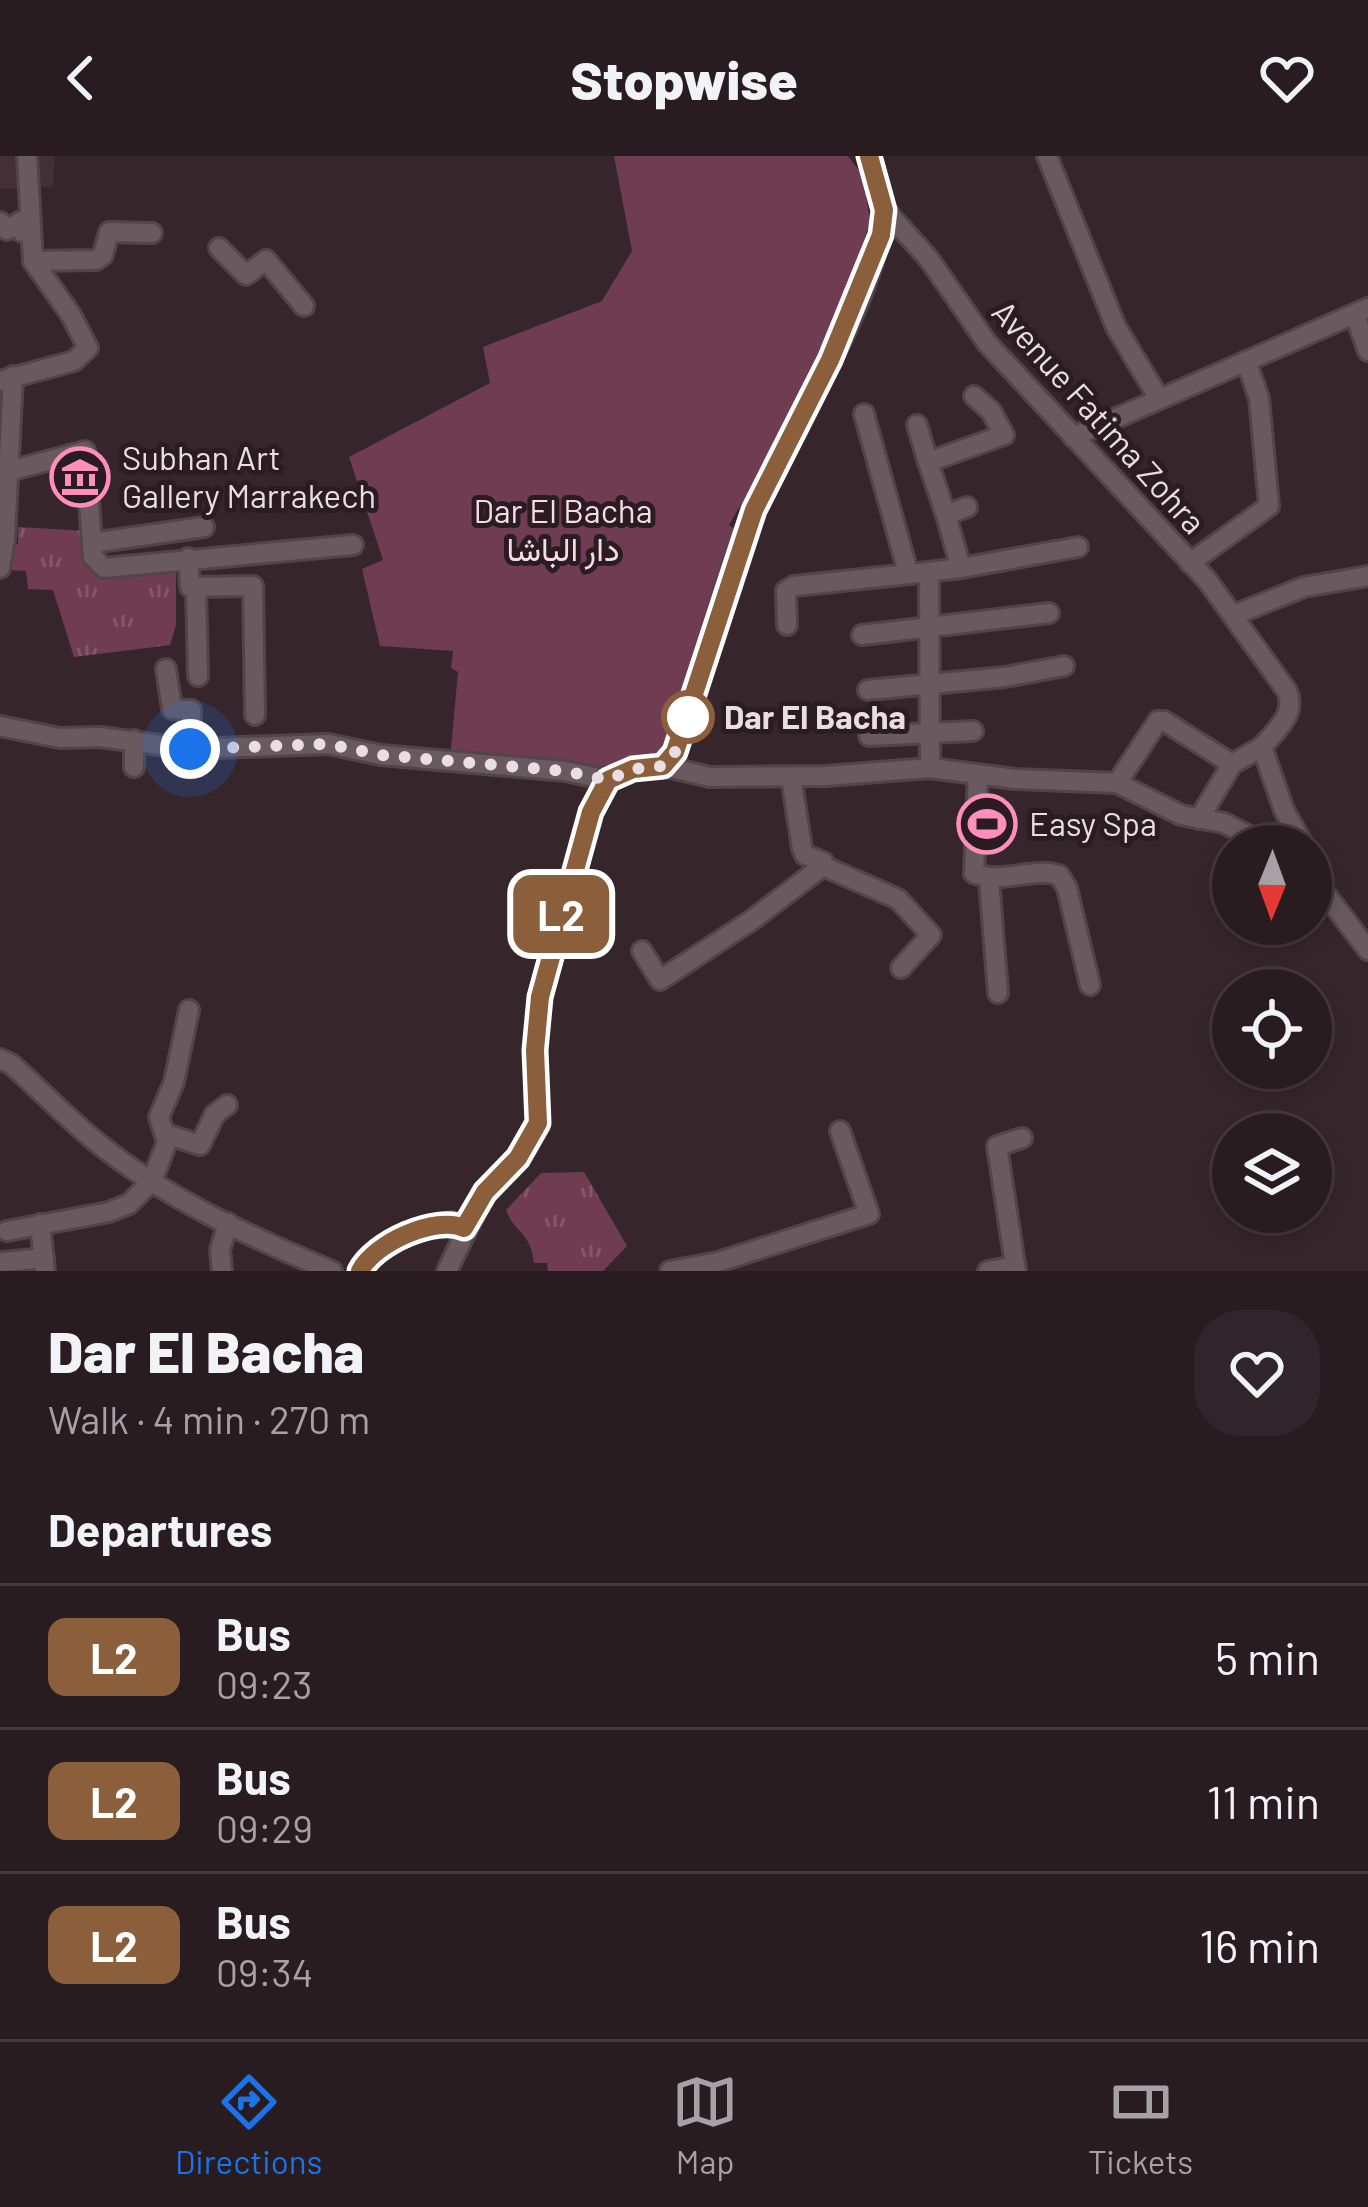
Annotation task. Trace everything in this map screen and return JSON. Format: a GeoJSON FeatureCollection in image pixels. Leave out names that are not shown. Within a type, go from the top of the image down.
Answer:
{"type":"FeatureCollection","features":[{"type":"Feature","properties":{"kind":"street"},"geometry":{"type":"LineString","coordinates":[[0,568],[9,471],[4,378],[74,361],[88,348],[32,261],[27,156]]}},
{"type":"Feature","properties":{"kind":"street","name":"Avenue Fatima Zohra"},"geometry":{"type":"LineString","coordinates":[[869,156],[884,210],[914,239],[987,343],[1190,563],[1234,615],[1287,691],[1292,703],[1289,714],[1262,747]]}},
{"type":"Feature","properties":{"kind":"street"},"geometry":{"type":"LineString","coordinates":[[1047,156],[1116,327],[1158,397]]}},
{"type":"Feature","properties":{"kind":"street"},"geometry":{"type":"LineString","coordinates":[[663,766],[682,736],[754,510],[854,306],[881,235],[884,210]]}},
{"type":"Feature","properties":{"kind":"street"},"geometry":{"type":"LineString","coordinates":[[0,221],[7,230],[21,221],[22,232],[31,230]]}},
{"type":"Feature","properties":{"kind":"street"},"geometry":{"type":"LineString","coordinates":[[32,261],[99,259],[116,221],[152,233]]}},
{"type":"Feature","properties":{"kind":"street"},"geometry":{"type":"LineString","coordinates":[[219,248],[246,274],[266,260],[304,306]]}},
{"type":"Feature","properties":{"kind":"street"},"geometry":{"type":"LineString","coordinates":[[1073,436],[1362,312],[1368,351]]}},
{"type":"Feature","properties":{"kind":"street"},"geometry":{"type":"LineString","coordinates":[[1190,563],[1269,506],[1259,398],[1246,362]]}},
{"type":"Feature","properties":{"kind":"street"},"geometry":{"type":"LineString","coordinates":[[928,462],[1004,435],[991,411],[974,396]]}},
{"type":"Feature","properties":{"kind":"street"},"geometry":{"type":"LineString","coordinates":[[864,414],[908,572]]}},
{"type":"Feature","properties":{"kind":"street"},"geometry":{"type":"LineString","coordinates":[[917,425],[962,568]]}},
{"type":"Feature","properties":{"kind":"street"},"geometry":{"type":"LineString","coordinates":[[9,471],[85,451],[93,557],[104,568],[352,544]]}},
{"type":"Feature","properties":{"kind":"street"},"geometry":{"type":"LineString","coordinates":[[946,515],[967,507]]}},
{"type":"Feature","properties":{"kind":"street"},"geometry":{"type":"LineString","coordinates":[[92,543],[204,527]]}},
{"type":"Feature","properties":{"kind":"street"},"geometry":{"type":"LineString","coordinates":[[787,625],[786,596],[794,586],[962,568],[1078,548]]}},
{"type":"Feature","properties":{"kind":"street"},"geometry":{"type":"LineString","coordinates":[[188,558],[188,584],[253,586],[255,715]]}},
{"type":"Feature","properties":{"kind":"street"},"geometry":{"type":"LineString","coordinates":[[929,572],[930,768]]}},
{"type":"Feature","properties":{"kind":"street"},"geometry":{"type":"LineString","coordinates":[[1234,615],[1304,587],[1368,576]]}},
{"type":"Feature","properties":{"kind":"street"},"geometry":{"type":"LineString","coordinates":[[196,587],[198,676]]}},
{"type":"Feature","properties":{"kind":"street"},"geometry":{"type":"LineString","coordinates":[[862,635],[1049,613]]}},
{"type":"Feature","properties":{"kind":"street"},"geometry":{"type":"LineString","coordinates":[[868,690],[1005,677],[1064,666]]}},
{"type":"Feature","properties":{"kind":"street"},"geometry":{"type":"LineString","coordinates":[[166,669],[172,709],[191,710],[190,749]]}},
{"type":"Feature","properties":{"kind":"street"},"geometry":{"type":"LineString","coordinates":[[1117,783],[1161,720],[1232,764]]}},
{"type":"Feature","properties":{"kind":"street"},"geometry":{"type":"LineString","coordinates":[[0,726],[60,738],[134,740],[190,749],[328,744],[381,755],[565,771],[608,780],[633,769],[663,766],[710,777],[930,768],[1117,783],[1181,815],[1228,825]]}},
{"type":"Feature","properties":{"kind":"street"},"geometry":{"type":"LineString","coordinates":[[869,736],[973,731]]}},
{"type":"Feature","properties":{"kind":"street"},"geometry":{"type":"LineString","coordinates":[[134,740],[134,767]]}},
{"type":"Feature","properties":{"kind":"street"},"geometry":{"type":"LineString","coordinates":[[1199,819],[1232,764],[1262,747],[1293,825]]}},
{"type":"Feature","properties":{"kind":"street"},"geometry":{"type":"LineString","coordinates":[[978,774],[975,875],[989,879],[1043,872],[1059,875],[1067,888],[1090,985]]}},
{"type":"Feature","properties":{"kind":"street"},"geometry":{"type":"LineString","coordinates":[[790,777],[805,855],[898,899],[931,935],[902,968]]}},
{"type":"Feature","properties":{"kind":"street"},"geometry":{"type":"LineString","coordinates":[[447,1271],[485,1192],[518,1158],[538,1123],[535,1050],[544,973],[591,812],[608,780]]}},
{"type":"Feature","properties":{"kind":"street"},"geometry":{"type":"LineString","coordinates":[[642,951],[660,980],[823,866]]}},
{"type":"Feature","properties":{"kind":"street"},"geometry":{"type":"LineString","coordinates":[[989,879],[998,993]]}},
{"type":"Feature","properties":{"kind":"street"},"geometry":{"type":"LineString","coordinates":[[1332,904],[1368,950]]}},
{"type":"Feature","properties":{"kind":"street"},"geometry":{"type":"LineString","coordinates":[[7,1231],[119,1210],[152,1181],[167,1142],[159,1117],[174,1082],[189,1010]]}},
{"type":"Feature","properties":{"kind":"street"},"geometry":{"type":"LineString","coordinates":[[0,1059],[96,1142],[152,1181],[290,1262],[332,1271]]}},
{"type":"Feature","properties":{"kind":"street"},"geometry":{"type":"LineString","coordinates":[[166,1134],[200,1145],[214,1114],[227,1105]]}},
{"type":"Feature","properties":{"kind":"street"},"geometry":{"type":"LineString","coordinates":[[670,1271],[718,1262],[867,1215],[870,1210],[840,1131]]}},
{"type":"Feature","properties":{"kind":"street"},"geometry":{"type":"LineString","coordinates":[[988,1271],[1015,1269],[997,1149],[999,1144],[1022,1138]]}},
{"type":"Feature","properties":{"kind":"street"},"geometry":{"type":"LineString","coordinates":[[360,1271],[381,1250],[414,1233],[452,1222],[464,1228]]}},
{"type":"Feature","properties":{"kind":"street"},"geometry":{"type":"LineString","coordinates":[[221,1271],[220,1250],[228,1223]]}},
{"type":"Feature","properties":{"kind":"street"},"geometry":{"type":"LineString","coordinates":[[4,1262],[44,1265],[40,1224]]}},
{"type":"Feature","properties":{"kind":"shaded area"},"geometry":{"type":"Polygon","coordinates":[[[0,156],[55,156],[53,187],[0,189],[0,156]]]}},
{"type":"Feature","properties":{"kind":"green space","name":"Dar El Bacha دار الباشا"},"geometry":{"type":"Polygon","coordinates":[[[614,156],[848,156],[864,177],[870,222],[834,334],[729,525],[736,530],[672,745],[648,760],[617,767],[450,760],[458,672],[451,668],[453,651],[380,646],[362,569],[383,560],[349,457],[490,383],[483,347],[602,301],[632,251],[614,156]]]}},
{"type":"Feature","properties":{"kind":"green space"},"geometry":{"type":"Polygon","coordinates":[[[18,527],[87,531],[92,560],[176,564],[176,625],[170,645],[74,657],[53,590],[28,589],[26,571],[9,570],[10,545],[18,544],[18,527]]]}},
{"type":"Feature","properties":{"kind":"green space"},"geometry":{"type":"Polygon","coordinates":[[[584,1172],[627,1246],[603,1271],[548,1271],[547,1263],[534,1263],[526,1238],[506,1210],[541,1173],[584,1172]]]}},
{"type":"Feature","properties":{"kind":"bus line","name":"L2"},"geometry":{"type":"LineString","coordinates":[[360,1271],[381,1250],[414,1233],[452,1222],[464,1228],[485,1192],[518,1158],[538,1123],[537,1012],[591,812],[608,780],[633,769],[663,766],[682,736],[754,510],[830,360],[881,235],[884,210],[869,156]]}},
{"type":"Feature","properties":{"kind":"place","name":"Subhan Art Gallery Marrakech"},"geometry":{"type":"Point","coordinates":[80,477]}},
{"type":"Feature","properties":{"kind":"place","name":"Dar El Bacha"},"geometry":{"type":"Point","coordinates":[688,717]}},
{"type":"Feature","properties":{"kind":"place","name":"Easy Spa"},"geometry":{"type":"Point","coordinates":[987,824]}},
{"type":"Feature","properties":{"kind":"route"},"geometry":{"type":"LineString","coordinates":[[190,749],[328,744],[381,755],[586,773],[608,780],[633,769],[663,766],[675,752],[688,717]]}}]}
